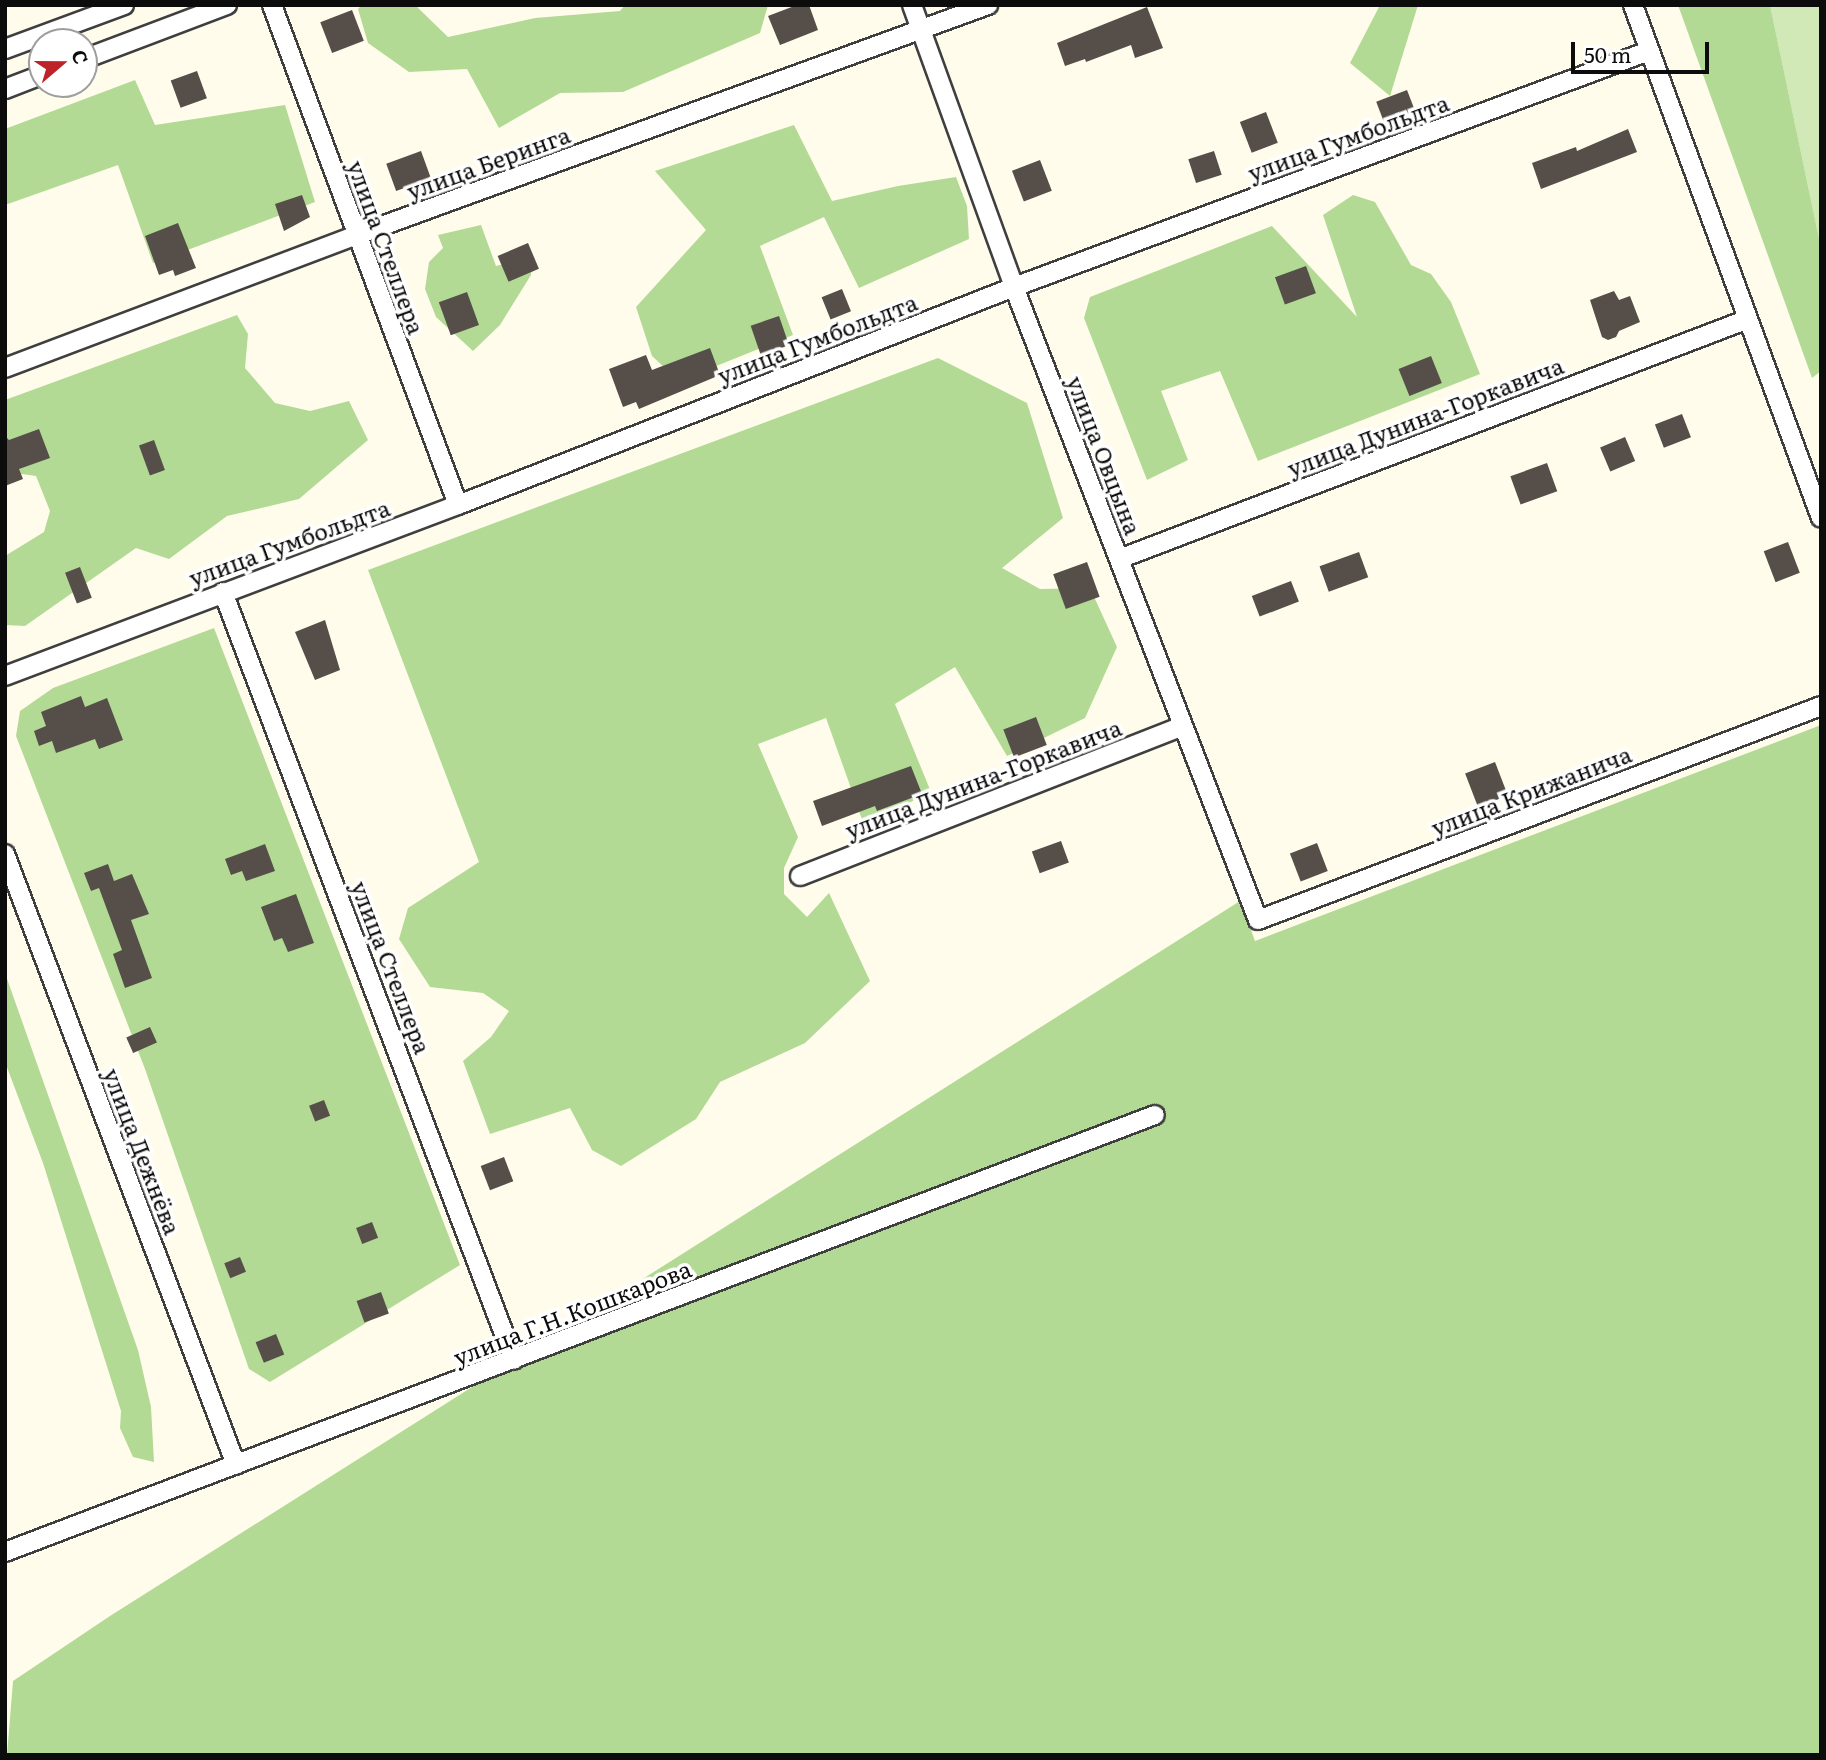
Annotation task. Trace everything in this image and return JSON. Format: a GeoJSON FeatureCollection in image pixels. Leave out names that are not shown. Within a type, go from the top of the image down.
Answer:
{"type":"FeatureCollection","features":[{"type":"Feature","properties":{"kind":"street"},"geometry":{"type":"LineString","coordinates":[[5,49],[124,5]]}},
{"type":"Feature","properties":{"kind":"street"},"geometry":{"type":"LineString","coordinates":[[98,54],[227,5]]}},
{"type":"Feature","properties":{"kind":"street","name":"улица Стеллера"},"geometry":{"type":"LineString","coordinates":[[272,5],[458,505]]}},
{"type":"Feature","properties":{"kind":"street","name":"улица Овцына"},"geometry":{"type":"LineString","coordinates":[[912,5],[1014,287],[1258,920]]}},
{"type":"Feature","properties":{"kind":"street","name":"улица Беринга"},"geometry":{"type":"LineString","coordinates":[[5,369],[357,235],[988,5]]}},
{"type":"Feature","properties":{"kind":"street"},"geometry":{"type":"LineString","coordinates":[[1633,5],[1821,518]]}},
{"type":"Feature","properties":{"kind":"street","name":"улица Гумбольдта"},"geometry":{"type":"LineString","coordinates":[[5,676],[458,505],[1014,287],[1649,51]]}},
{"type":"Feature","properties":{"kind":"street"},"geometry":{"type":"LineString","coordinates":[[5,89],[28,80]]}},
{"type":"Feature","properties":{"kind":"street","name":"улица Дунина-Горкавича"},"geometry":{"type":"LineString","coordinates":[[1119,559],[1748,319]]}},
{"type":"Feature","properties":{"kind":"street","name":"улица Стеллера"},"geometry":{"type":"LineString","coordinates":[[223,592],[514,1360]]}},
{"type":"Feature","properties":{"kind":"street","name":"улица Крижанича"},"geometry":{"type":"LineString","coordinates":[[1258,920],[1821,706]]}},
{"type":"Feature","properties":{"kind":"street","name":"улица Дунина-Горкавича"},"geometry":{"type":"LineString","coordinates":[[800,876],[1183,726]]}},
{"type":"Feature","properties":{"kind":"street","name":"улица Дежнёва"},"geometry":{"type":"LineString","coordinates":[[5,854],[236,1465]]}},
{"type":"Feature","properties":{"kind":"street","name":"улица Г.Н.Кошкарова"},"geometry":{"type":"LineString","coordinates":[[5,1552],[1155,1115]]}},
{"type":"Feature","properties":{"kind":"green space"},"geometry":{"type":"Polygon","coordinates":[[[362,5],[415,5],[448,37],[535,18],[620,11],[625,5],[768,5],[760,33],[623,92],[560,93],[499,128],[467,69],[409,72],[368,43],[358,9],[362,5]]]}},
{"type":"Feature","properties":{"kind":"green space"},"geometry":{"type":"Polygon","coordinates":[[[1380,5],[1418,5],[1390,96],[1350,63],[1380,5]]]}},
{"type":"Feature","properties":{"kind":"green space"},"geometry":{"type":"Polygon","coordinates":[[[1678,5],[1770,5],[1821,248],[1821,371],[1812,378],[1678,5]]]}},
{"type":"Feature","properties":{"kind":"green space"},"geometry":{"type":"Polygon","coordinates":[[[1770,5],[1821,5],[1821,248],[1770,5]]]}},
{"type":"Feature","properties":{"kind":"green space"},"geometry":{"type":"Polygon","coordinates":[[[135,80],[155,125],[285,105],[315,202],[153,263],[118,165],[5,205],[5,129],[87,98],[98,98],[98,94],[135,80]]]}},
{"type":"Feature","properties":{"kind":"green space"},"geometry":{"type":"Polygon","coordinates":[[[794,125],[832,201],[898,186],[956,177],[967,206],[969,239],[859,288],[824,217],[760,246],[793,335],[679,381],[652,356],[636,307],[706,230],[655,171],[794,125]]]}},
{"type":"Feature","properties":{"kind":"green space"},"geometry":{"type":"Polygon","coordinates":[[[1353,195],[1375,202],[1411,265],[1431,274],[1451,302],[1480,374],[1258,461],[1220,371],[1161,391],[1188,460],[1147,480],[1084,318],[1090,297],[1272,226],[1357,317],[1323,215],[1353,195]]]}},
{"type":"Feature","properties":{"kind":"green space"},"geometry":{"type":"Polygon","coordinates":[[[481,225],[496,266],[532,257],[531,275],[500,325],[473,351],[436,317],[425,289],[429,262],[443,248],[438,235],[481,225]]]}},
{"type":"Feature","properties":{"kind":"green space"},"geometry":{"type":"Polygon","coordinates":[[[237,315],[248,334],[245,368],[275,403],[310,411],[349,401],[368,440],[299,499],[227,516],[169,559],[136,548],[25,626],[5,625],[5,556],[44,532],[50,511],[36,476],[22,474],[5,481],[5,400],[237,315]]]}},
{"type":"Feature","properties":{"kind":"green space"},"geometry":{"type":"Polygon","coordinates":[[[938,358],[1027,403],[1063,518],[1002,568],[1040,589],[1090,588],[1117,647],[1085,718],[1007,756],[955,667],[895,704],[931,792],[864,825],[826,718],[758,744],[798,837],[784,868],[784,894],[807,917],[829,893],[870,981],[805,1043],[720,1082],[696,1119],[621,1166],[592,1150],[570,1108],[490,1134],[463,1061],[491,1037],[509,1011],[483,993],[430,987],[399,939],[408,908],[479,862],[368,570],[938,358]]]}},
{"type":"Feature","properties":{"kind":"green space"},"geometry":{"type":"Polygon","coordinates":[[[214,628],[460,1265],[270,1382],[249,1369],[145,1069],[16,736],[20,711],[53,688],[214,628]]]}},
{"type":"Feature","properties":{"kind":"green space"},"geometry":{"type":"Polygon","coordinates":[[[1821,725],[1821,1755],[7,1755],[13,1681],[110,1616],[1240,901],[1255,941],[1821,725]]]}},
{"type":"Feature","properties":{"kind":"green space"},"geometry":{"type":"Polygon","coordinates":[[[5,973],[138,1350],[151,1407],[154,1462],[133,1457],[120,1428],[121,1411],[43,1163],[5,1062],[5,973]]]}},
{"type":"Feature","properties":{"kind":"building"},"geometry":{"type":"Polygon","coordinates":[[[797,5],[809,5],[818,30],[780,45],[768,16],[797,5]]]}},
{"type":"Feature","properties":{"kind":"building"},"geometry":{"type":"Polygon","coordinates":[[[1147,7],[1163,48],[1135,58],[1131,45],[1086,62],[1085,59],[1065,66],[1057,43],[1147,7]]]}},
{"type":"Feature","properties":{"kind":"building"},"geometry":{"type":"Polygon","coordinates":[[[352,10],[364,41],[332,53],[320,22],[352,10]]]}},
{"type":"Feature","properties":{"kind":"building"},"geometry":{"type":"Polygon","coordinates":[[[197,71],[207,98],[181,108],[171,81],[197,71]]]}},
{"type":"Feature","properties":{"kind":"building"},"geometry":{"type":"Polygon","coordinates":[[[1407,90],[1416,113],[1385,125],[1376,102],[1407,90]]]}},
{"type":"Feature","properties":{"kind":"building"},"geometry":{"type":"Polygon","coordinates":[[[1266,112],[1278,143],[1252,153],[1240,122],[1266,112]]]}},
{"type":"Feature","properties":{"kind":"building"},"geometry":{"type":"Polygon","coordinates":[[[1628,129],[1637,152],[1541,189],[1532,163],[1576,147],[1577,151],[1628,129]]]}},
{"type":"Feature","properties":{"kind":"building"},"geometry":{"type":"Polygon","coordinates":[[[421,151],[431,178],[396,191],[386,164],[421,151]]]}},
{"type":"Feature","properties":{"kind":"building"},"geometry":{"type":"Polygon","coordinates":[[[1214,151],[1222,175],[1196,183],[1188,159],[1214,151]]]}},
{"type":"Feature","properties":{"kind":"building"},"geometry":{"type":"Polygon","coordinates":[[[1040,160],[1052,191],[1024,202],[1012,171],[1040,160]]]}},
{"type":"Feature","properties":{"kind":"building"},"geometry":{"type":"Polygon","coordinates":[[[302,195],[310,217],[284,231],[275,204],[302,195]]]}},
{"type":"Feature","properties":{"kind":"building"},"geometry":{"type":"Polygon","coordinates":[[[178,223],[196,268],[175,276],[173,270],[159,275],[145,236],[178,223]]]}},
{"type":"Feature","properties":{"kind":"building"},"geometry":{"type":"Polygon","coordinates":[[[528,243],[539,269],[509,282],[498,256],[528,243]]]}},
{"type":"Feature","properties":{"kind":"building"},"geometry":{"type":"Polygon","coordinates":[[[1306,266],[1316,293],[1285,305],[1275,277],[1306,266]]]}},
{"type":"Feature","properties":{"kind":"building"},"geometry":{"type":"Polygon","coordinates":[[[842,289],[851,311],[831,319],[822,297],[842,289]]]}},
{"type":"Feature","properties":{"kind":"building"},"geometry":{"type":"Polygon","coordinates":[[[1614,291],[1619,300],[1630,296],[1640,322],[1619,331],[1616,337],[1608,340],[1602,337],[1590,300],[1614,291]]]}},
{"type":"Feature","properties":{"kind":"building"},"geometry":{"type":"Polygon","coordinates":[[[467,292],[479,325],[451,335],[439,302],[467,292]]]}},
{"type":"Feature","properties":{"kind":"building"},"geometry":{"type":"Polygon","coordinates":[[[779,316],[789,345],[761,355],[751,326],[779,316]]]}},
{"type":"Feature","properties":{"kind":"building"},"geometry":{"type":"Polygon","coordinates":[[[710,348],[720,375],[639,409],[636,402],[623,407],[609,369],[646,355],[652,370],[710,348]]]}},
{"type":"Feature","properties":{"kind":"building"},"geometry":{"type":"Polygon","coordinates":[[[1431,356],[1442,383],[1409,396],[1399,369],[1431,356]]]}},
{"type":"Feature","properties":{"kind":"building"},"geometry":{"type":"Polygon","coordinates":[[[1682,414],[1691,437],[1664,448],[1655,424],[1682,414]]]}},
{"type":"Feature","properties":{"kind":"building"},"geometry":{"type":"Polygon","coordinates":[[[39,429],[50,458],[19,469],[23,479],[5,486],[5,436],[9,440],[39,429]]]}},
{"type":"Feature","properties":{"kind":"building"},"geometry":{"type":"Polygon","coordinates":[[[1625,437],[1635,461],[1610,471],[1600,448],[1625,437]]]}},
{"type":"Feature","properties":{"kind":"building"},"geometry":{"type":"Polygon","coordinates":[[[154,440],[165,470],[150,476],[139,445],[154,440]]]}},
{"type":"Feature","properties":{"kind":"building"},"geometry":{"type":"Polygon","coordinates":[[[1547,463],[1557,491],[1521,505],[1510,476],[1547,463]]]}},
{"type":"Feature","properties":{"kind":"building"},"geometry":{"type":"Polygon","coordinates":[[[1788,542],[1800,573],[1776,582],[1764,551],[1788,542]]]}},
{"type":"Feature","properties":{"kind":"building"},"geometry":{"type":"Polygon","coordinates":[[[1359,552],[1368,577],[1329,592],[1320,566],[1359,552]]]}},
{"type":"Feature","properties":{"kind":"building"},"geometry":{"type":"Polygon","coordinates":[[[1087,562],[1100,597],[1066,609],[1053,574],[1087,562]]]}},
{"type":"Feature","properties":{"kind":"building"},"geometry":{"type":"Polygon","coordinates":[[[80,567],[92,598],[77,604],[65,573],[80,567]]]}},
{"type":"Feature","properties":{"kind":"building"},"geometry":{"type":"Polygon","coordinates":[[[1291,581],[1299,602],[1260,617],[1252,596],[1291,581]]]}},
{"type":"Feature","properties":{"kind":"building"},"geometry":{"type":"Polygon","coordinates":[[[325,620],[340,670],[315,680],[295,632],[325,620]]]}},
{"type":"Feature","properties":{"kind":"building"},"geometry":{"type":"Polygon","coordinates":[[[81,696],[85,707],[107,698],[123,740],[99,749],[95,739],[56,753],[52,741],[39,746],[34,731],[46,726],[41,712],[81,696]]]}},
{"type":"Feature","properties":{"kind":"building"},"geometry":{"type":"Polygon","coordinates":[[[1036,717],[1047,745],[1014,758],[1003,730],[1036,717]]]}},
{"type":"Feature","properties":{"kind":"building"},"geometry":{"type":"Polygon","coordinates":[[[1495,762],[1508,796],[1478,807],[1465,773],[1495,762]]]}},
{"type":"Feature","properties":{"kind":"building"},"geometry":{"type":"Polygon","coordinates":[[[911,766],[922,794],[877,811],[875,806],[822,826],[813,801],[911,766]]]}},
{"type":"Feature","properties":{"kind":"building"},"geometry":{"type":"Polygon","coordinates":[[[1061,841],[1069,863],[1040,873],[1032,852],[1061,841]]]}},
{"type":"Feature","properties":{"kind":"building"},"geometry":{"type":"Polygon","coordinates":[[[1317,843],[1328,871],[1301,881],[1290,853],[1317,843]]]}},
{"type":"Feature","properties":{"kind":"building"},"geometry":{"type":"Polygon","coordinates":[[[265,844],[275,871],[246,881],[242,871],[231,875],[225,859],[265,844]]]}},
{"type":"Feature","properties":{"kind":"building"},"geometry":{"type":"Polygon","coordinates":[[[108,864],[114,881],[132,874],[149,914],[131,920],[152,978],[125,988],[113,954],[122,950],[99,888],[91,891],[84,873],[108,864]]]}},
{"type":"Feature","properties":{"kind":"building"},"geometry":{"type":"Polygon","coordinates":[[[296,894],[314,943],[288,952],[282,938],[274,941],[261,907],[296,894]]]}},
{"type":"Feature","properties":{"kind":"building"},"geometry":{"type":"Polygon","coordinates":[[[150,1027],[157,1043],[133,1053],[126,1038],[150,1027]]]}},
{"type":"Feature","properties":{"kind":"building"},"geometry":{"type":"Polygon","coordinates":[[[324,1100],[330,1116],[315,1122],[309,1106],[324,1100]]]}},
{"type":"Feature","properties":{"kind":"building"},"geometry":{"type":"Polygon","coordinates":[[[504,1157],[513,1181],[490,1190],[481,1166],[504,1157]]]}},
{"type":"Feature","properties":{"kind":"building"},"geometry":{"type":"Polygon","coordinates":[[[372,1222],[378,1238],[362,1244],[356,1228],[372,1222]]]}},
{"type":"Feature","properties":{"kind":"building"},"geometry":{"type":"Polygon","coordinates":[[[240,1257],[246,1272],[230,1278],[224,1263],[240,1257]]]}},
{"type":"Feature","properties":{"kind":"building"},"geometry":{"type":"Polygon","coordinates":[[[381,1292],[389,1314],[364,1323],[357,1301],[381,1292]]]}},
{"type":"Feature","properties":{"kind":"building"},"geometry":{"type":"Polygon","coordinates":[[[276,1334],[284,1354],[264,1363],[256,1342],[276,1334]]]}}]}
